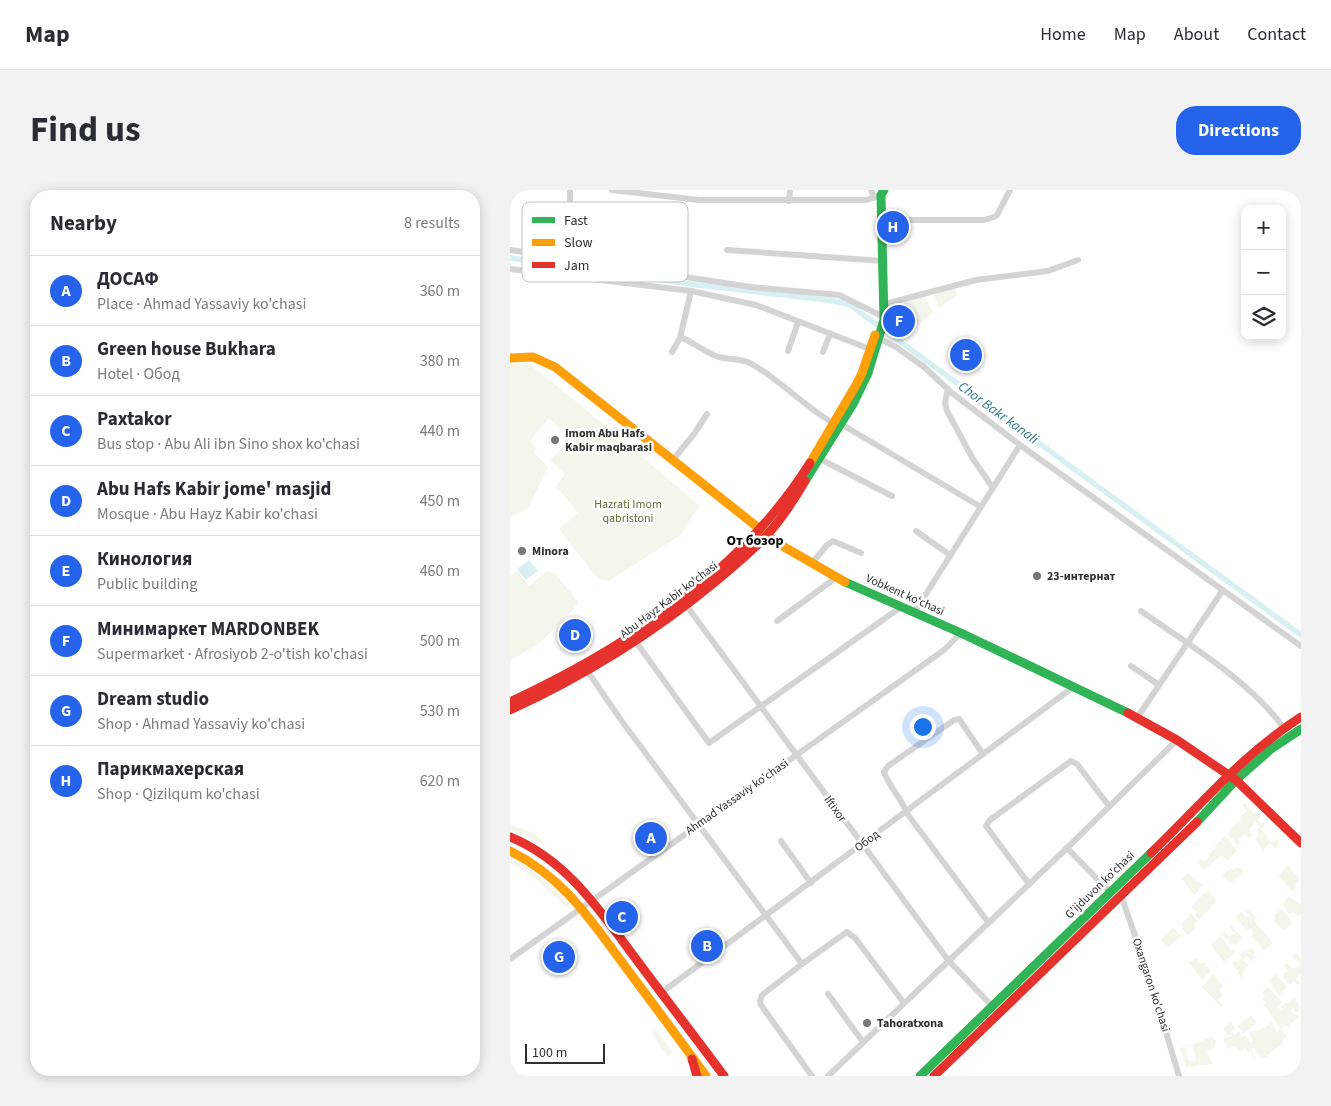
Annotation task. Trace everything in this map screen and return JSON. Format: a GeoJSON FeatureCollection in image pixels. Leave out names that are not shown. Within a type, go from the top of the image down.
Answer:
{"type":"FeatureCollection","features":[{"type":"Feature","properties":{"kind":"main road"},"geometry":{"type":"LineString","coordinates":[[877,338],[885,304],[880,194]]}},
{"type":"Feature","properties":{"kind":"main road","name":"Abu Hayz Kabir ko'chasi"},"geometry":{"type":"LineString","coordinates":[[510,710],[588,672],[636,642],[686,606],[726,573],[795,498],[820,459],[860,378],[870,349],[877,338]]}},
{"type":"Feature","properties":{"kind":"main road","name":"Abu Hayz Kabir ko'chasi"},"geometry":{"type":"LineString","coordinates":[[510,702],[585,665],[626,639],[703,583],[764,532],[863,384],[877,338]]}},
{"type":"Feature","properties":{"kind":"main road","name":"Vobkent koʻchasi"},"geometry":{"type":"LineString","coordinates":[[510,358],[533,357],[554,367],[764,532],[812,563],[837,577],[961,633],[1137,718],[1177,740],[1236,780],[1301,843]]}},
{"type":"Feature","properties":{"kind":"main road","name":"G'ijduvon ko'chasi"},"geometry":{"type":"LineString","coordinates":[[920,1076],[1200,805],[1228,774],[1283,727],[1301,717]]}},
{"type":"Feature","properties":{"kind":"main road","name":"G'ijduvon ko'chasi"},"geometry":{"type":"LineString","coordinates":[[934,1076],[1195,824],[1236,780],[1271,749],[1301,729]]}},
{"type":"Feature","properties":{"kind":"main road"},"geometry":{"type":"LineString","coordinates":[[510,837],[529,845],[571,876],[602,913],[724,1076]]}},
{"type":"Feature","properties":{"kind":"main road"},"geometry":{"type":"LineString","coordinates":[[511,853],[527,859],[544,872],[582,908],[706,1076]]}},
{"type":"Feature","properties":{"kind":"main road"},"geometry":{"type":"LineString","coordinates":[[691,1054],[697,1076]]}},
{"type":"Feature","properties":{"kind":"street"},"geometry":{"type":"LineString","coordinates":[[612,190],[699,200],[866,200],[880,194]]}},
{"type":"Feature","properties":{"kind":"street"},"geometry":{"type":"LineString","coordinates":[[670,190],[674,197]]}},
{"type":"Feature","properties":{"kind":"street"},"geometry":{"type":"LineString","coordinates":[[789,200],[790,190]]}},
{"type":"Feature","properties":{"kind":"street"},"geometry":{"type":"LineString","coordinates":[[871,190],[880,194]]}},
{"type":"Feature","properties":{"kind":"street"},"geometry":{"type":"LineString","coordinates":[[882,220],[984,220],[997,214],[1010,190]]}},
{"type":"Feature","properties":{"kind":"street"},"geometry":{"type":"LineString","coordinates":[[727,250],[883,261]]}},
{"type":"Feature","properties":{"kind":"street"},"geometry":{"type":"LineString","coordinates":[[885,304],[976,280],[1048,271],[1078,260]]}},
{"type":"Feature","properties":{"kind":"street"},"geometry":{"type":"LineString","coordinates":[[688,277],[751,287],[839,295],[882,318]]}},
{"type":"Feature","properties":{"kind":"street"},"geometry":{"type":"LineString","coordinates":[[617,282],[691,291],[756,305],[870,349]]}},
{"type":"Feature","properties":{"kind":"street"},"geometry":{"type":"LineString","coordinates":[[672,352],[680,338],[691,291]]}},
{"type":"Feature","properties":{"kind":"street"},"geometry":{"type":"LineString","coordinates":[[788,351],[798,322]]}},
{"type":"Feature","properties":{"kind":"street"},"geometry":{"type":"LineString","coordinates":[[824,352],[830,334]]}},
{"type":"Feature","properties":{"kind":"street"},"geometry":{"type":"LineString","coordinates":[[680,338],[718,357],[733,358],[751,363],[790,391],[820,416],[837,423],[981,506]]}},
{"type":"Feature","properties":{"kind":"street"},"geometry":{"type":"LineString","coordinates":[[877,338],[896,347],[924,367],[948,389],[1020,445],[1301,646]]}},
{"type":"Feature","properties":{"kind":"street"},"geometry":{"type":"LineString","coordinates":[[948,389],[945,402],[947,411],[973,458],[993,488]]}},
{"type":"Feature","properties":{"kind":"street"},"geometry":{"type":"LineString","coordinates":[[672,461],[694,434],[707,414]]}},
{"type":"Feature","properties":{"kind":"street"},"geometry":{"type":"LineString","coordinates":[[914,613],[1020,445]]}},
{"type":"Feature","properties":{"kind":"street"},"geometry":{"type":"LineString","coordinates":[[820,459],[892,496]]}},
{"type":"Feature","properties":{"kind":"street"},"geometry":{"type":"LineString","coordinates":[[916,531],[950,555]]}},
{"type":"Feature","properties":{"kind":"street"},"geometry":{"type":"LineString","coordinates":[[812,563],[827,544],[833,541],[861,553]]}},
{"type":"Feature","properties":{"kind":"street"},"geometry":{"type":"LineString","coordinates":[[777,622],[837,577]]}},
{"type":"Feature","properties":{"kind":"street"},"geometry":{"type":"LineString","coordinates":[[1137,718],[1223,590]]}},
{"type":"Feature","properties":{"kind":"street","name":"Iftixor"},"geometry":{"type":"LineString","coordinates":[[686,606],[948,960],[992,1006]]}},
{"type":"Feature","properties":{"kind":"street"},"geometry":{"type":"LineString","coordinates":[[636,642],[709,743],[901,607]]}},
{"type":"Feature","properties":{"kind":"street"},"geometry":{"type":"LineString","coordinates":[[1141,612],[1236,680],[1263,702],[1283,727]]}},
{"type":"Feature","properties":{"kind":"street","name":"Ahmad Yassaviy ko'chasi"},"geometry":{"type":"LineString","coordinates":[[510,959],[944,650],[961,633]]}},
{"type":"Feature","properties":{"kind":"street"},"geometry":{"type":"LineString","coordinates":[[1131,666],[1160,686]]}},
{"type":"Feature","properties":{"kind":"street"},"geometry":{"type":"LineString","coordinates":[[588,672],[621,720],[802,964]]}},
{"type":"Feature","properties":{"kind":"street","name":"Обод"},"geometry":{"type":"LineString","coordinates":[[661,993],[1072,688]]}},
{"type":"Feature","properties":{"kind":"street"},"geometry":{"type":"LineString","coordinates":[[983,754],[959,718],[888,766],[884,772],[906,812],[988,922]]}},
{"type":"Feature","properties":{"kind":"street"},"geometry":{"type":"LineString","coordinates":[[828,1076],[1067,848],[1177,740]]}},
{"type":"Feature","properties":{"kind":"street"},"geometry":{"type":"LineString","coordinates":[[1029,884],[986,826],[990,820],[1071,761],[1077,764],[1110,806]]}},
{"type":"Feature","properties":{"kind":"street"},"geometry":{"type":"LineString","coordinates":[[781,841],[811,883]]}},
{"type":"Feature","properties":{"kind":"street"},"geometry":{"type":"LineString","coordinates":[[1067,848],[1110,892]]}},
{"type":"Feature","properties":{"kind":"street","name":"Oxangaron ko'chasi"},"geometry":{"type":"LineString","coordinates":[[1121,895],[1152,985],[1179,1076]]}},
{"type":"Feature","properties":{"kind":"street"},"geometry":{"type":"LineString","coordinates":[[812,1076],[760,1001],[762,995],[847,932],[850,933],[904,1003]]}},
{"type":"Feature","properties":{"kind":"street"},"geometry":{"type":"LineString","coordinates":[[828,994],[864,1042]]}},
{"type":"Feature","properties":{"kind":"green space"},"geometry":{"type":"Polygon","coordinates":[[[955,288],[957,295],[939,308],[934,295],[955,288]]]}},
{"type":"Feature","properties":{"kind":"green space"},"geometry":{"type":"Polygon","coordinates":[[[924,296],[933,312],[915,329],[913,315],[902,301],[924,296]]]}},
{"type":"Feature","properties":{"kind":"green space","name":"Hazrati Imom qabristoni"},"geometry":{"type":"Polygon","coordinates":[[[510,364],[529,364],[700,506],[682,534],[609,581],[598,579],[559,529],[578,513],[556,486],[565,475],[550,460],[570,440],[549,418],[530,441],[536,448],[534,453],[548,467],[528,508],[510,517],[510,364]]]}},
{"type":"Feature","properties":{"kind":"green space"},"geometry":{"type":"Polygon","coordinates":[[[517,570],[529,586],[547,571],[555,573],[579,603],[542,641],[510,661],[510,576],[517,570]]]}},
{"type":"Feature","properties":{"kind":"green space"},"geometry":{"type":"Polygon","coordinates":[[[1244,803],[1254,814],[1258,810],[1262,814],[1257,820],[1265,825],[1261,829],[1271,843],[1278,839],[1280,845],[1275,848],[1270,843],[1263,850],[1255,840],[1259,834],[1256,831],[1260,827],[1256,822],[1249,830],[1252,835],[1249,838],[1244,834],[1239,839],[1240,842],[1237,845],[1228,834],[1231,831],[1230,829],[1241,820],[1239,818],[1247,811],[1242,805],[1244,803]]]}},
{"type":"Feature","properties":{"kind":"green space"},"geometry":{"type":"Polygon","coordinates":[[[510,825],[534,834],[543,844],[510,830],[510,825]]]}},
{"type":"Feature","properties":{"kind":"green space"},"geometry":{"type":"Polygon","coordinates":[[[1225,836],[1237,851],[1227,861],[1222,855],[1204,870],[1197,862],[1201,859],[1205,862],[1210,856],[1209,854],[1216,848],[1215,846],[1225,836]]]}},
{"type":"Feature","properties":{"kind":"green space"},"geometry":{"type":"Polygon","coordinates":[[[512,859],[535,872],[570,904],[566,907],[534,877],[510,863],[512,859]]]}},
{"type":"Feature","properties":{"kind":"green space"},"geometry":{"type":"Polygon","coordinates":[[[1288,865],[1300,879],[1295,885],[1296,887],[1293,892],[1278,876],[1288,865]]]}},
{"type":"Feature","properties":{"kind":"green space"},"geometry":{"type":"Polygon","coordinates":[[[1236,867],[1238,869],[1240,867],[1244,871],[1230,884],[1222,875],[1231,868],[1233,870],[1236,867]]]}},
{"type":"Feature","properties":{"kind":"green space"},"geometry":{"type":"Polygon","coordinates":[[[1188,873],[1198,883],[1200,882],[1203,885],[1194,895],[1182,879],[1188,873]]]}},
{"type":"Feature","properties":{"kind":"green space"},"geometry":{"type":"Polygon","coordinates":[[[1208,890],[1217,901],[1199,920],[1195,915],[1197,913],[1191,906],[1208,890]]]}},
{"type":"Feature","properties":{"kind":"green space"},"geometry":{"type":"Polygon","coordinates":[[[1289,896],[1301,905],[1301,913],[1298,917],[1293,911],[1290,914],[1282,904],[1289,896]]]}},
{"type":"Feature","properties":{"kind":"green space"},"geometry":{"type":"Polygon","coordinates":[[[1248,908],[1256,918],[1254,921],[1273,943],[1264,951],[1251,936],[1254,932],[1250,928],[1247,931],[1235,917],[1241,912],[1247,918],[1249,916],[1245,911],[1248,908]]]}},
{"type":"Feature","properties":{"kind":"green space"},"geometry":{"type":"Polygon","coordinates":[[[1282,908],[1292,923],[1284,931],[1274,921],[1276,918],[1274,916],[1282,908]]]}},
{"type":"Feature","properties":{"kind":"green space"},"geometry":{"type":"Polygon","coordinates":[[[1191,913],[1198,921],[1194,925],[1195,928],[1188,935],[1181,925],[1191,913]]]}},
{"type":"Feature","properties":{"kind":"green space"},"geometry":{"type":"Polygon","coordinates":[[[1230,924],[1242,938],[1235,945],[1231,944],[1222,934],[1225,931],[1229,936],[1235,934],[1229,926],[1230,924]]]}},
{"type":"Feature","properties":{"kind":"green space"},"geometry":{"type":"Polygon","coordinates":[[[1173,927],[1181,936],[1168,948],[1161,940],[1173,927]]]}},
{"type":"Feature","properties":{"kind":"green space"},"geometry":{"type":"Polygon","coordinates":[[[1220,936],[1231,950],[1234,949],[1236,951],[1224,962],[1211,945],[1220,936]]]}},
{"type":"Feature","properties":{"kind":"green space"},"geometry":{"type":"Polygon","coordinates":[[[1251,947],[1256,953],[1254,955],[1256,957],[1250,962],[1247,956],[1243,959],[1248,965],[1243,970],[1242,978],[1232,963],[1238,962],[1242,958],[1240,955],[1245,949],[1246,952],[1251,947]]]}},
{"type":"Feature","properties":{"kind":"green space"},"geometry":{"type":"Polygon","coordinates":[[[1296,953],[1301,958],[1301,974],[1296,979],[1300,983],[1297,985],[1294,981],[1290,985],[1282,976],[1288,970],[1283,967],[1287,963],[1294,969],[1300,964],[1292,956],[1296,953]]]}},
{"type":"Feature","properties":{"kind":"green space"},"geometry":{"type":"Polygon","coordinates":[[[1196,957],[1201,964],[1204,962],[1210,971],[1203,980],[1188,962],[1191,962],[1196,957]]]}},
{"type":"Feature","properties":{"kind":"green space"},"geometry":{"type":"Polygon","coordinates":[[[1213,974],[1223,986],[1219,990],[1223,995],[1218,1000],[1224,1005],[1221,1007],[1202,987],[1213,974]]]}},
{"type":"Feature","properties":{"kind":"green space"},"geometry":{"type":"Polygon","coordinates":[[[1276,974],[1287,987],[1279,995],[1268,981],[1276,974]]]}},
{"type":"Feature","properties":{"kind":"green space"},"geometry":{"type":"Polygon","coordinates":[[[1268,987],[1282,1002],[1277,1007],[1282,1011],[1281,1007],[1287,1002],[1288,1004],[1294,998],[1301,1008],[1296,1012],[1293,1008],[1291,1011],[1294,1015],[1300,1016],[1287,1027],[1285,1025],[1281,1029],[1287,1036],[1283,1040],[1284,1042],[1262,1060],[1254,1048],[1251,1049],[1257,1063],[1250,1051],[1247,1052],[1246,1048],[1238,1052],[1235,1046],[1227,1049],[1224,1039],[1232,1036],[1231,1034],[1228,1035],[1223,1029],[1230,1022],[1236,1029],[1232,1031],[1234,1035],[1239,1031],[1242,1037],[1245,1035],[1250,1042],[1253,1040],[1249,1034],[1255,1030],[1265,1028],[1271,1022],[1277,1032],[1280,1029],[1263,1005],[1266,1003],[1262,999],[1265,996],[1262,992],[1268,987]]]}},
{"type":"Feature","properties":{"kind":"green space"},"geometry":{"type":"Polygon","coordinates":[[[1251,1015],[1257,1023],[1244,1033],[1237,1026],[1251,1015]]]}},
{"type":"Feature","properties":{"kind":"green space"},"geometry":{"type":"Polygon","coordinates":[[[656,1030],[673,1053],[668,1057],[652,1034],[656,1030]]]}},
{"type":"Feature","properties":{"kind":"green space"},"geometry":{"type":"Polygon","coordinates":[[[1211,1036],[1216,1041],[1214,1048],[1207,1052],[1212,1064],[1186,1067],[1180,1048],[1184,1047],[1189,1061],[1196,1060],[1193,1046],[1188,1046],[1211,1036]]]}},
{"type":"Feature","properties":{"kind":"water"},"geometry":{"type":"Polygon","coordinates":[[[529,560],[538,571],[526,580],[517,569],[529,560]]]}},
{"type":"Feature","properties":{"kind":"waterway","name":"Chor Bakr kanali"},"geometry":{"type":"LineString","coordinates":[[510,258],[522,260]]}},
{"type":"Feature","properties":{"kind":"waterway","name":"Chor Bakr kanali"},"geometry":{"type":"LineString","coordinates":[[677,282],[835,301],[850,305],[1301,635]]}},
{"type":"Feature","properties":{"kind":"traffic: fast"},"geometry":{"type":"LineString","coordinates":[[805,481],[853,404],[868,373],[884,320],[881,195],[884,190]]}},
{"type":"Feature","properties":{"kind":"traffic: fast"},"geometry":{"type":"LineString","coordinates":[[845,582],[961,633],[1128,713]]}},
{"type":"Feature","properties":{"kind":"traffic: fast"},"geometry":{"type":"LineString","coordinates":[[1197,822],[1236,780],[1271,749],[1301,729]]}},
{"type":"Feature","properties":{"kind":"traffic: fast"},"geometry":{"type":"LineString","coordinates":[[920,1076],[1151,853]]}},
{"type":"Feature","properties":{"kind":"traffic: slow"},"geometry":{"type":"LineString","coordinates":[[810,463],[856,385],[875,335]]}},
{"type":"Feature","properties":{"kind":"traffic: slow"},"geometry":{"type":"LineString","coordinates":[[510,358],[533,357],[555,367],[779,544],[845,582]]}},
{"type":"Feature","properties":{"kind":"traffic: slow"},"geometry":{"type":"LineString","coordinates":[[510,851],[546,874],[576,902],[706,1076]]}},
{"type":"Feature","properties":{"kind":"traffic: jam"},"geometry":{"type":"LineString","coordinates":[[510,702],[596,657],[638,632],[678,603],[715,573],[750,539],[782,503],[810,463]]}},
{"type":"Feature","properties":{"kind":"traffic: jam"},"geometry":{"type":"LineString","coordinates":[[510,710],[564,683],[617,653],[691,601],[734,566],[766,536],[787,510],[805,481]]}},
{"type":"Feature","properties":{"kind":"traffic: jam"},"geometry":{"type":"LineString","coordinates":[[1128,713],[1177,740],[1236,780],[1301,843]]}},
{"type":"Feature","properties":{"kind":"traffic: jam"},"geometry":{"type":"LineString","coordinates":[[1151,853],[1241,764],[1260,747],[1301,717]]}},
{"type":"Feature","properties":{"kind":"traffic: jam"},"geometry":{"type":"LineString","coordinates":[[934,1076],[1197,822]]}},
{"type":"Feature","properties":{"kind":"traffic: jam"},"geometry":{"type":"LineString","coordinates":[[510,837],[531,847],[550,860],[583,891],[612,926],[724,1076]]}},
{"type":"Feature","properties":{"kind":"traffic: jam"},"geometry":{"type":"LineString","coordinates":[[692,1059],[697,1076]]}},
{"type":"Feature","properties":{"kind":"place","name":"Парикмахерская"},"geometry":{"type":"Point","coordinates":[893,227]}},
{"type":"Feature","properties":{"kind":"place","name":"Минимаркет MARDONBEK"},"geometry":{"type":"Point","coordinates":[899,321]}},
{"type":"Feature","properties":{"kind":"place","name":"Кинология"},"geometry":{"type":"Point","coordinates":[966,355]}},
{"type":"Feature","properties":{"kind":"place","name":"Imom Abu Hafs Kabir maqbarasi"},"geometry":{"type":"Point","coordinates":[555,440]}},
{"type":"Feature","properties":{"kind":"place","name":"Minora"},"geometry":{"type":"Point","coordinates":[522,551]}},
{"type":"Feature","properties":{"kind":"place","name":"23-интернат"},"geometry":{"type":"Point","coordinates":[1037,576]}},
{"type":"Feature","properties":{"kind":"place","name":"Abu Hafs Kabir jome' masjid"},"geometry":{"type":"Point","coordinates":[575,635]}},
{"type":"Feature","properties":{"kind":"place","name":"ДОСАФ"},"geometry":{"type":"Point","coordinates":[651,838]}},
{"type":"Feature","properties":{"kind":"place","name":"Paxtakor"},"geometry":{"type":"Point","coordinates":[622,917]}},
{"type":"Feature","properties":{"kind":"place","name":"Green house Bukhara"},"geometry":{"type":"Point","coordinates":[707,946]}},
{"type":"Feature","properties":{"kind":"place","name":"Dream studio"},"geometry":{"type":"Point","coordinates":[559,957]}},
{"type":"Feature","properties":{"kind":"place","name":"Tahoratxona"},"geometry":{"type":"Point","coordinates":[867,1023]}},
{"type":"Feature","properties":{"kind":"district","name":"От бозор"},"geometry":{"type":"Point","coordinates":[755,541]}}]}
